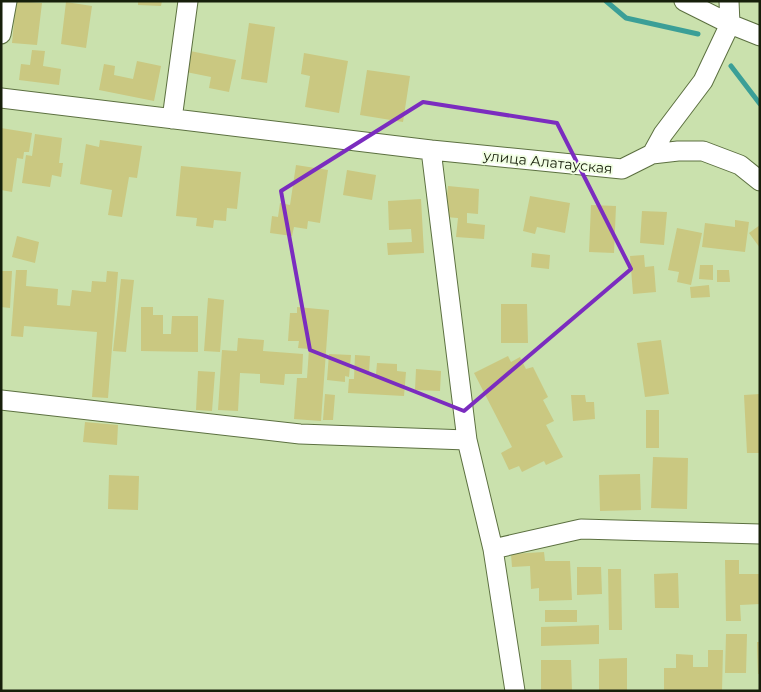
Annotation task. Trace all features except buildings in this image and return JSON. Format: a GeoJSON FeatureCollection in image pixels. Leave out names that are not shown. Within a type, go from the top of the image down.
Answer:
{"type":"FeatureCollection","features":[{"type":"Feature","properties":{"kind":"street"},"geometry":{"type":"LineString","coordinates":[[1,34],[7,1]]}},
{"type":"Feature","properties":{"kind":"street"},"geometry":{"type":"LineString","coordinates":[[172,119],[188,1]]}},
{"type":"Feature","properties":{"kind":"street"},"geometry":{"type":"LineString","coordinates":[[684,1],[730,24],[760,36]]}},
{"type":"Feature","properties":{"kind":"street"},"geometry":{"type":"LineString","coordinates":[[652,154],[663,134],[703,81],[730,24],[729,1]]}},
{"type":"Feature","properties":{"kind":"street","name":"улица Алатауская"},"geometry":{"type":"LineString","coordinates":[[1,98],[172,119],[432,158],[622,169],[652,154]]}},
{"type":"Feature","properties":{"kind":"street"},"geometry":{"type":"LineString","coordinates":[[652,154],[703,151],[740,165],[760,180]]}},
{"type":"Feature","properties":{"kind":"street"},"geometry":{"type":"LineString","coordinates":[[432,158],[466,440],[493,549],[515,691]]}},
{"type":"Feature","properties":{"kind":"street"},"geometry":{"type":"LineString","coordinates":[[1,400],[300,434],[466,440]]}},
{"type":"Feature","properties":{"kind":"street"},"geometry":{"type":"LineString","coordinates":[[493,549],[582,529],[760,534]]}},
{"type":"Feature","properties":{"kind":"highlighted area"},"geometry":{"type":"Polygon","coordinates":[[[423,102],[557,123],[631,269],[464,411],[310,350],[281,191],[423,102]]]}},
{"type":"Feature","properties":{"kind":"waterway"},"geometry":{"type":"LineString","coordinates":[[606,1],[626,18],[698,34]]}},
{"type":"Feature","properties":{"kind":"waterway"},"geometry":{"type":"LineString","coordinates":[[731,66],[760,104]]}}]}
